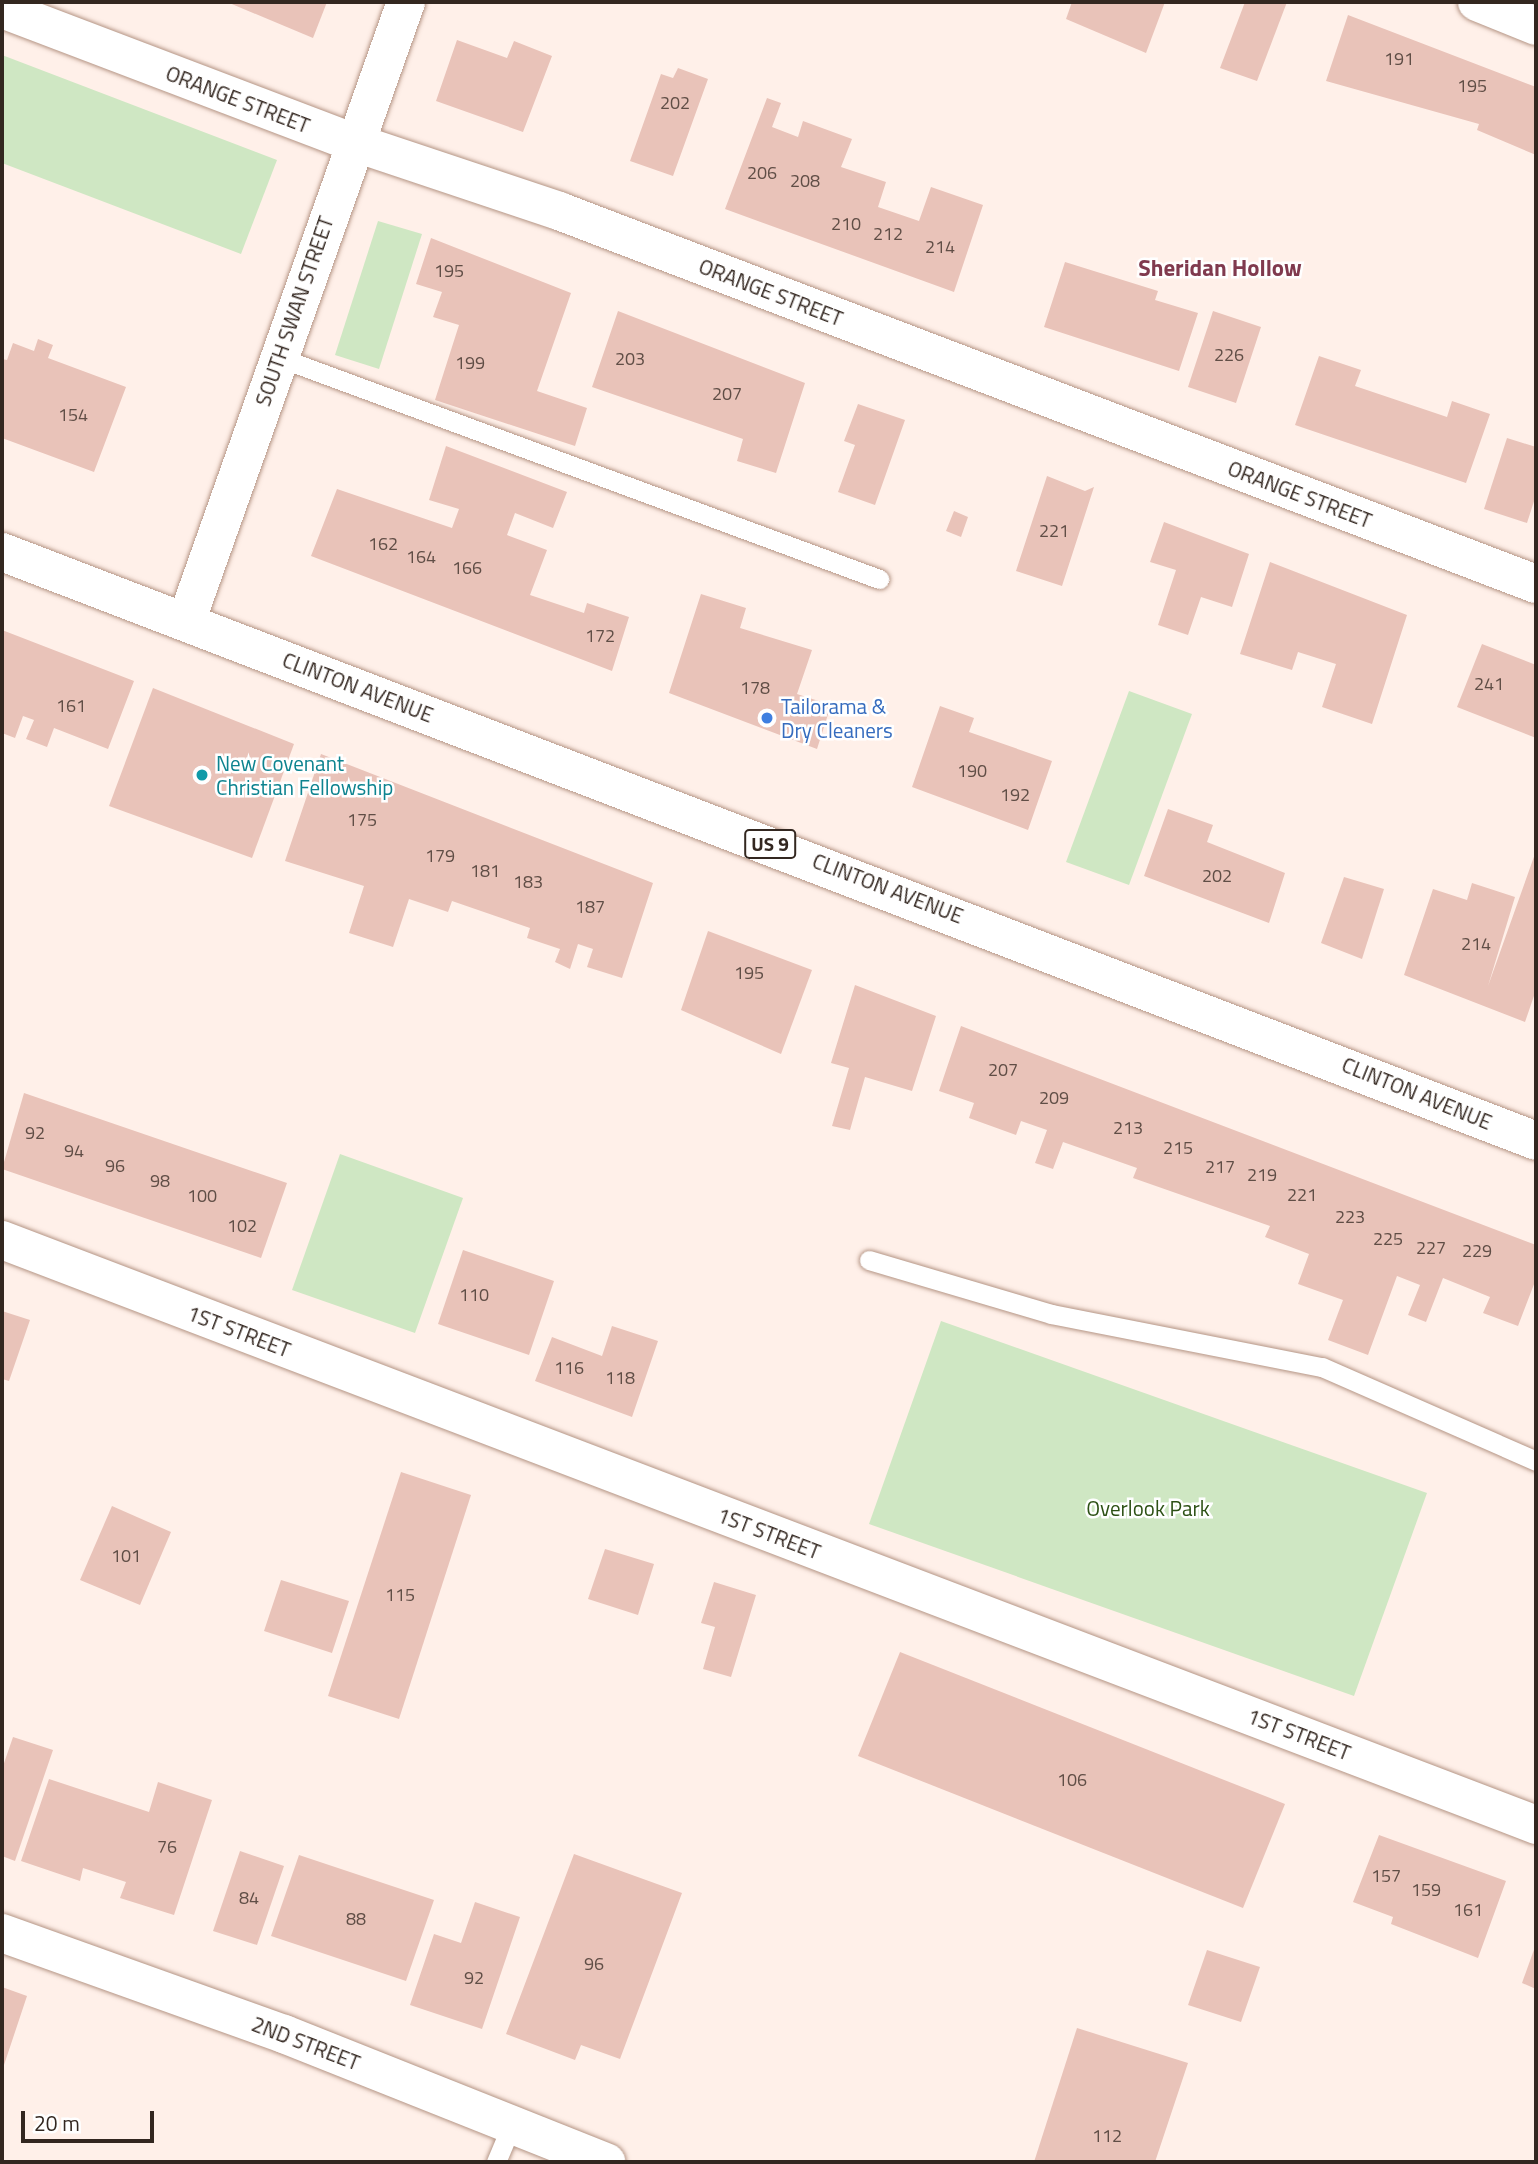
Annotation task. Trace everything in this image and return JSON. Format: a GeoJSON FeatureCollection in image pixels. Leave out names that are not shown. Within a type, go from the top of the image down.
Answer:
{"type":"FeatureCollection","features":[{"type":"Feature","properties":{"kind":"street","name":"SOUTH SWAN STREET"},"geometry":{"type":"LineString","coordinates":[[186,622],[353,142],[406,2]]}},
{"type":"Feature","properties":{"kind":"street"},"geometry":{"type":"LineString","coordinates":[[1477,2],[1536,26]]}},
{"type":"Feature","properties":{"kind":"street","name":"ORANGE STREET"},"geometry":{"type":"LineString","coordinates":[[2,9],[353,142],[559,211],[1536,584]]}},
{"type":"Feature","properties":{"kind":"street","name":"CLINTON AVENUE"},"geometry":{"type":"LineString","coordinates":[[2,552],[1536,1141]]}},
{"type":"Feature","properties":{"kind":"street","name":"1ST STREET"},"geometry":{"type":"LineString","coordinates":[[2,1240],[1536,1825]]}},
{"type":"Feature","properties":{"kind":"street","name":"2ND STREET"},"geometry":{"type":"LineString","coordinates":[[2,1933],[284,2034],[606,2162]]}},
{"type":"Feature","properties":{"kind":"lane"},"geometry":{"type":"LineString","coordinates":[[278,357],[879,579]]}},
{"type":"Feature","properties":{"kind":"lane"},"geometry":{"type":"LineString","coordinates":[[869,1260],[1051,1314],[1322,1367],[1536,1461]]}},
{"type":"Feature","properties":{"kind":"lane"},"geometry":{"type":"LineString","coordinates":[[496,2162],[512,2124]]}},
{"type":"Feature","properties":{"kind":"green space"},"geometry":{"type":"Polygon","coordinates":[[[2,55],[277,160],[241,254],[2,163],[2,55]]]}},
{"type":"Feature","properties":{"kind":"green space"},"geometry":{"type":"Polygon","coordinates":[[[378,221],[422,234],[379,369],[335,355],[378,221]]]}},
{"type":"Feature","properties":{"kind":"green space"},"geometry":{"type":"Polygon","coordinates":[[[1129,691],[1192,714],[1129,885],[1066,862],[1129,691]]]}},
{"type":"Feature","properties":{"kind":"green space"},"geometry":{"type":"Polygon","coordinates":[[[340,1154],[463,1198],[415,1333],[292,1290],[340,1154]]]}},
{"type":"Feature","properties":{"kind":"green space","name":"Overlook Park"},"geometry":{"type":"Polygon","coordinates":[[[941,1321],[1427,1493],[1354,1696],[869,1524],[941,1321]]]}},
{"type":"Feature","properties":{"kind":"building"},"geometry":{"type":"Polygon","coordinates":[[[227,2],[327,2],[313,38],[227,2]]]}},
{"type":"Feature","properties":{"kind":"building"},"geometry":{"type":"Polygon","coordinates":[[[1072,2],[1165,2],[1146,53],[1066,19],[1072,2]]]}},
{"type":"Feature","properties":{"kind":"building"},"geometry":{"type":"Polygon","coordinates":[[[1245,2],[1287,2],[1257,81],[1220,68],[1245,2]]]}},
{"type":"Feature","properties":{"kind":"building"},"geometry":{"type":"Polygon","coordinates":[[[1348,15],[1536,87],[1536,155],[1477,130],[1479,124],[1326,81],[1348,15]]]}},
{"type":"Feature","properties":{"kind":"building"},"geometry":{"type":"Polygon","coordinates":[[[457,40],[507,58],[514,41],[552,56],[523,132],[436,101],[457,40]]]}},
{"type":"Feature","properties":{"kind":"building"},"geometry":{"type":"Polygon","coordinates":[[[678,68],[708,79],[673,176],[630,161],[661,74],[673,78],[678,68]]]}},
{"type":"Feature","properties":{"kind":"building"},"geometry":{"type":"Polygon","coordinates":[[[767,98],[781,103],[772,127],[798,137],[803,121],[852,139],[841,167],[886,182],[878,207],[919,221],[931,187],[983,205],[954,292],[725,209],[767,98]]]}},
{"type":"Feature","properties":{"kind":"building"},"geometry":{"type":"Polygon","coordinates":[[[431,238],[571,293],[537,391],[587,408],[575,446],[435,400],[459,325],[433,317],[442,292],[416,284],[431,238]]]}},
{"type":"Feature","properties":{"kind":"building"},"geometry":{"type":"Polygon","coordinates":[[[1065,262],[1158,291],[1155,300],[1198,313],[1179,371],[1044,327],[1065,262]]]}},
{"type":"Feature","properties":{"kind":"building"},"geometry":{"type":"Polygon","coordinates":[[[618,311],[805,383],[776,473],[737,461],[743,439],[592,387],[618,311]]]}},
{"type":"Feature","properties":{"kind":"building"},"geometry":{"type":"Polygon","coordinates":[[[1213,311],[1261,327],[1236,403],[1188,387],[1213,311]]]}},
{"type":"Feature","properties":{"kind":"building"},"geometry":{"type":"Polygon","coordinates":[[[38,339],[53,345],[48,358],[126,387],[94,472],[2,438],[2,359],[7,360],[13,343],[34,351],[38,339]]]}},
{"type":"Feature","properties":{"kind":"building"},"geometry":{"type":"Polygon","coordinates":[[[1319,356],[1361,370],[1355,386],[1447,417],[1452,401],[1490,414],[1466,483],[1295,425],[1319,356]]]}},
{"type":"Feature","properties":{"kind":"building"},"geometry":{"type":"Polygon","coordinates":[[[858,404],[905,420],[875,505],[838,492],[855,445],[844,441],[858,404]]]}},
{"type":"Feature","properties":{"kind":"building"},"geometry":{"type":"Polygon","coordinates":[[[1507,438],[1536,447],[1536,495],[1527,523],[1484,509],[1507,438]]]}},
{"type":"Feature","properties":{"kind":"building"},"geometry":{"type":"Polygon","coordinates":[[[446,446],[567,492],[553,528],[515,513],[507,535],[547,550],[530,595],[584,613],[587,603],[629,617],[612,671],[311,556],[337,489],[452,528],[459,509],[429,500],[446,446]]]}},
{"type":"Feature","properties":{"kind":"building"},"geometry":{"type":"Polygon","coordinates":[[[1047,476],[1085,491],[1094,487],[1062,586],[1016,571],[1047,476]]]}},
{"type":"Feature","properties":{"kind":"building"},"geometry":{"type":"Polygon","coordinates":[[[954,511],[968,517],[961,537],[946,531],[954,511]]]}},
{"type":"Feature","properties":{"kind":"building"},"geometry":{"type":"Polygon","coordinates":[[[1164,522],[1249,554],[1232,607],[1201,597],[1188,635],[1158,625],[1176,570],[1150,562],[1164,522]]]}},
{"type":"Feature","properties":{"kind":"building"},"geometry":{"type":"Polygon","coordinates":[[[1270,562],[1407,615],[1372,724],[1322,707],[1336,664],[1298,652],[1292,670],[1240,654],[1270,562]]]}},
{"type":"Feature","properties":{"kind":"building"},"geometry":{"type":"Polygon","coordinates":[[[701,594],[746,608],[740,628],[812,650],[797,694],[831,705],[817,749],[669,693],[701,594]]]}},
{"type":"Feature","properties":{"kind":"building"},"geometry":{"type":"Polygon","coordinates":[[[2,630],[134,681],[108,749],[54,728],[47,747],[26,739],[34,720],[23,716],[15,738],[2,733],[2,630]]]}},
{"type":"Feature","properties":{"kind":"building"},"geometry":{"type":"Polygon","coordinates":[[[1482,644],[1536,665],[1536,738],[1457,707],[1482,644]]]}},
{"type":"Feature","properties":{"kind":"building","name":"New Covenant Christian Fellowship"},"geometry":{"type":"Polygon","coordinates":[[[153,688],[294,744],[252,858],[109,806],[153,688]]]}},
{"type":"Feature","properties":{"kind":"building"},"geometry":{"type":"Polygon","coordinates":[[[940,706],[974,718],[969,732],[1052,761],[1028,830],[912,787],[940,706]]]}},
{"type":"Feature","properties":{"kind":"building"},"geometry":{"type":"Polygon","coordinates":[[[321,754],[653,883],[622,978],[587,967],[593,949],[578,944],[570,969],[555,962],[560,949],[527,938],[530,928],[452,901],[448,912],[409,899],[393,947],[349,933],[364,886],[285,861],[321,754]]]}},
{"type":"Feature","properties":{"kind":"building"},"geometry":{"type":"Polygon","coordinates":[[[1168,809],[1213,825],[1207,842],[1285,873],[1269,923],[1144,876],[1168,809]]]}},
{"type":"Feature","properties":{"kind":"building"},"geometry":{"type":"Polygon","coordinates":[[[1536,851],[1536,990],[1525,1022],[1404,975],[1433,889],[1467,900],[1472,883],[1515,897],[1488,986],[1536,851]]]}},
{"type":"Feature","properties":{"kind":"building"},"geometry":{"type":"Polygon","coordinates":[[[1344,877],[1384,889],[1362,959],[1321,943],[1344,877]]]}},
{"type":"Feature","properties":{"kind":"building"},"geometry":{"type":"Polygon","coordinates":[[[708,931],[812,970],[781,1054],[681,1010],[708,931]]]}},
{"type":"Feature","properties":{"kind":"building"},"geometry":{"type":"Polygon","coordinates":[[[855,985],[936,1016],[912,1091],[865,1077],[850,1130],[832,1126],[849,1068],[831,1063],[855,985]]]}},
{"type":"Feature","properties":{"kind":"building"},"geometry":{"type":"Polygon","coordinates":[[[961,1026],[1536,1245],[1536,1279],[1518,1326],[1483,1313],[1490,1297],[1443,1278],[1426,1322],[1408,1315],[1420,1285],[1397,1276],[1368,1355],[1328,1340],[1343,1300],[1298,1284],[1309,1254],[1265,1237],[1270,1226],[1133,1178],[1137,1168],[1063,1142],[1053,1169],[1035,1163],[1047,1130],[1021,1121],[1016,1135],[969,1118],[974,1103],[939,1091],[961,1026]]]}},
{"type":"Feature","properties":{"kind":"building"},"geometry":{"type":"Polygon","coordinates":[[[24,1093],[287,1183],[261,1258],[2,1169],[24,1093]]]}},
{"type":"Feature","properties":{"kind":"building"},"geometry":{"type":"Polygon","coordinates":[[[463,1250],[554,1281],[529,1355],[438,1324],[463,1250]]]}},
{"type":"Feature","properties":{"kind":"building"},"geometry":{"type":"Polygon","coordinates":[[[2,1311],[30,1320],[9,1381],[2,1379],[2,1311]]]}},
{"type":"Feature","properties":{"kind":"building"},"geometry":{"type":"Polygon","coordinates":[[[612,1326],[658,1341],[632,1417],[535,1381],[552,1337],[602,1356],[612,1326]]]}},
{"type":"Feature","properties":{"kind":"building"},"geometry":{"type":"Polygon","coordinates":[[[401,1472],[471,1495],[399,1719],[328,1696],[401,1472]]]}},
{"type":"Feature","properties":{"kind":"building"},"geometry":{"type":"Polygon","coordinates":[[[112,1506],[171,1532],[140,1605],[80,1580],[112,1506]]]}},
{"type":"Feature","properties":{"kind":"building"},"geometry":{"type":"Polygon","coordinates":[[[605,1549],[654,1564],[638,1615],[588,1599],[605,1549]]]}},
{"type":"Feature","properties":{"kind":"building"},"geometry":{"type":"Polygon","coordinates":[[[281,1580],[349,1601],[332,1653],[264,1631],[281,1580]]]}},
{"type":"Feature","properties":{"kind":"building"},"geometry":{"type":"Polygon","coordinates":[[[714,1582],[756,1595],[731,1677],[703,1669],[715,1627],[701,1623],[714,1582]]]}},
{"type":"Feature","properties":{"kind":"building"},"geometry":{"type":"Polygon","coordinates":[[[900,1652],[1285,1804],[1243,1908],[858,1756],[900,1652]]]}},
{"type":"Feature","properties":{"kind":"building"},"geometry":{"type":"Polygon","coordinates":[[[13,1737],[53,1750],[15,1861],[2,1856],[2,1769],[13,1737]]]}},
{"type":"Feature","properties":{"kind":"building"},"geometry":{"type":"Polygon","coordinates":[[[49,1779],[149,1812],[158,1782],[212,1800],[174,1915],[120,1898],[126,1882],[83,1868],[80,1881],[21,1861],[49,1779]]]}},
{"type":"Feature","properties":{"kind":"building"},"geometry":{"type":"Polygon","coordinates":[[[1379,1835],[1506,1881],[1478,1958],[1391,1924],[1393,1917],[1353,1902],[1379,1835]]]}},
{"type":"Feature","properties":{"kind":"building"},"geometry":{"type":"Polygon","coordinates":[[[240,1851],[284,1866],[257,1945],[213,1931],[240,1851]]]}},
{"type":"Feature","properties":{"kind":"building"},"geometry":{"type":"Polygon","coordinates":[[[574,1854],[682,1893],[620,2059],[581,2045],[575,2060],[506,2034],[574,1854]]]}},
{"type":"Feature","properties":{"kind":"building"},"geometry":{"type":"Polygon","coordinates":[[[299,1855],[434,1900],[406,1981],[271,1936],[299,1855]]]}},
{"type":"Feature","properties":{"kind":"building"},"geometry":{"type":"Polygon","coordinates":[[[475,1902],[520,1917],[482,2029],[410,2005],[434,1934],[461,1943],[475,1902]]]}},
{"type":"Feature","properties":{"kind":"building"},"geometry":{"type":"Polygon","coordinates":[[[1536,1944],[1536,1989],[1522,1983],[1536,1944]]]}},
{"type":"Feature","properties":{"kind":"building"},"geometry":{"type":"Polygon","coordinates":[[[1207,1950],[1260,1967],[1241,2022],[1188,2005],[1207,1950]]]}},
{"type":"Feature","properties":{"kind":"building"},"geometry":{"type":"Polygon","coordinates":[[[2,1987],[27,1996],[2,2071],[2,1987]]]}},
{"type":"Feature","properties":{"kind":"building"},"geometry":{"type":"Polygon","coordinates":[[[1077,2028],[1188,2063],[1155,2162],[1034,2162],[1077,2028]]]}},
{"type":"Feature","properties":{"kind":"place","name":"Tailorama & Dry Cleaners"},"geometry":{"type":"Point","coordinates":[767,718]}},
{"type":"Feature","properties":{"kind":"place","name":"New Covenant Christian Fellowship"},"geometry":{"type":"Point","coordinates":[202,775]}},
{"type":"Feature","properties":{"kind":"district","name":"Sheridan Hollow"},"geometry":{"type":"Point","coordinates":[1220,268]}}]}
